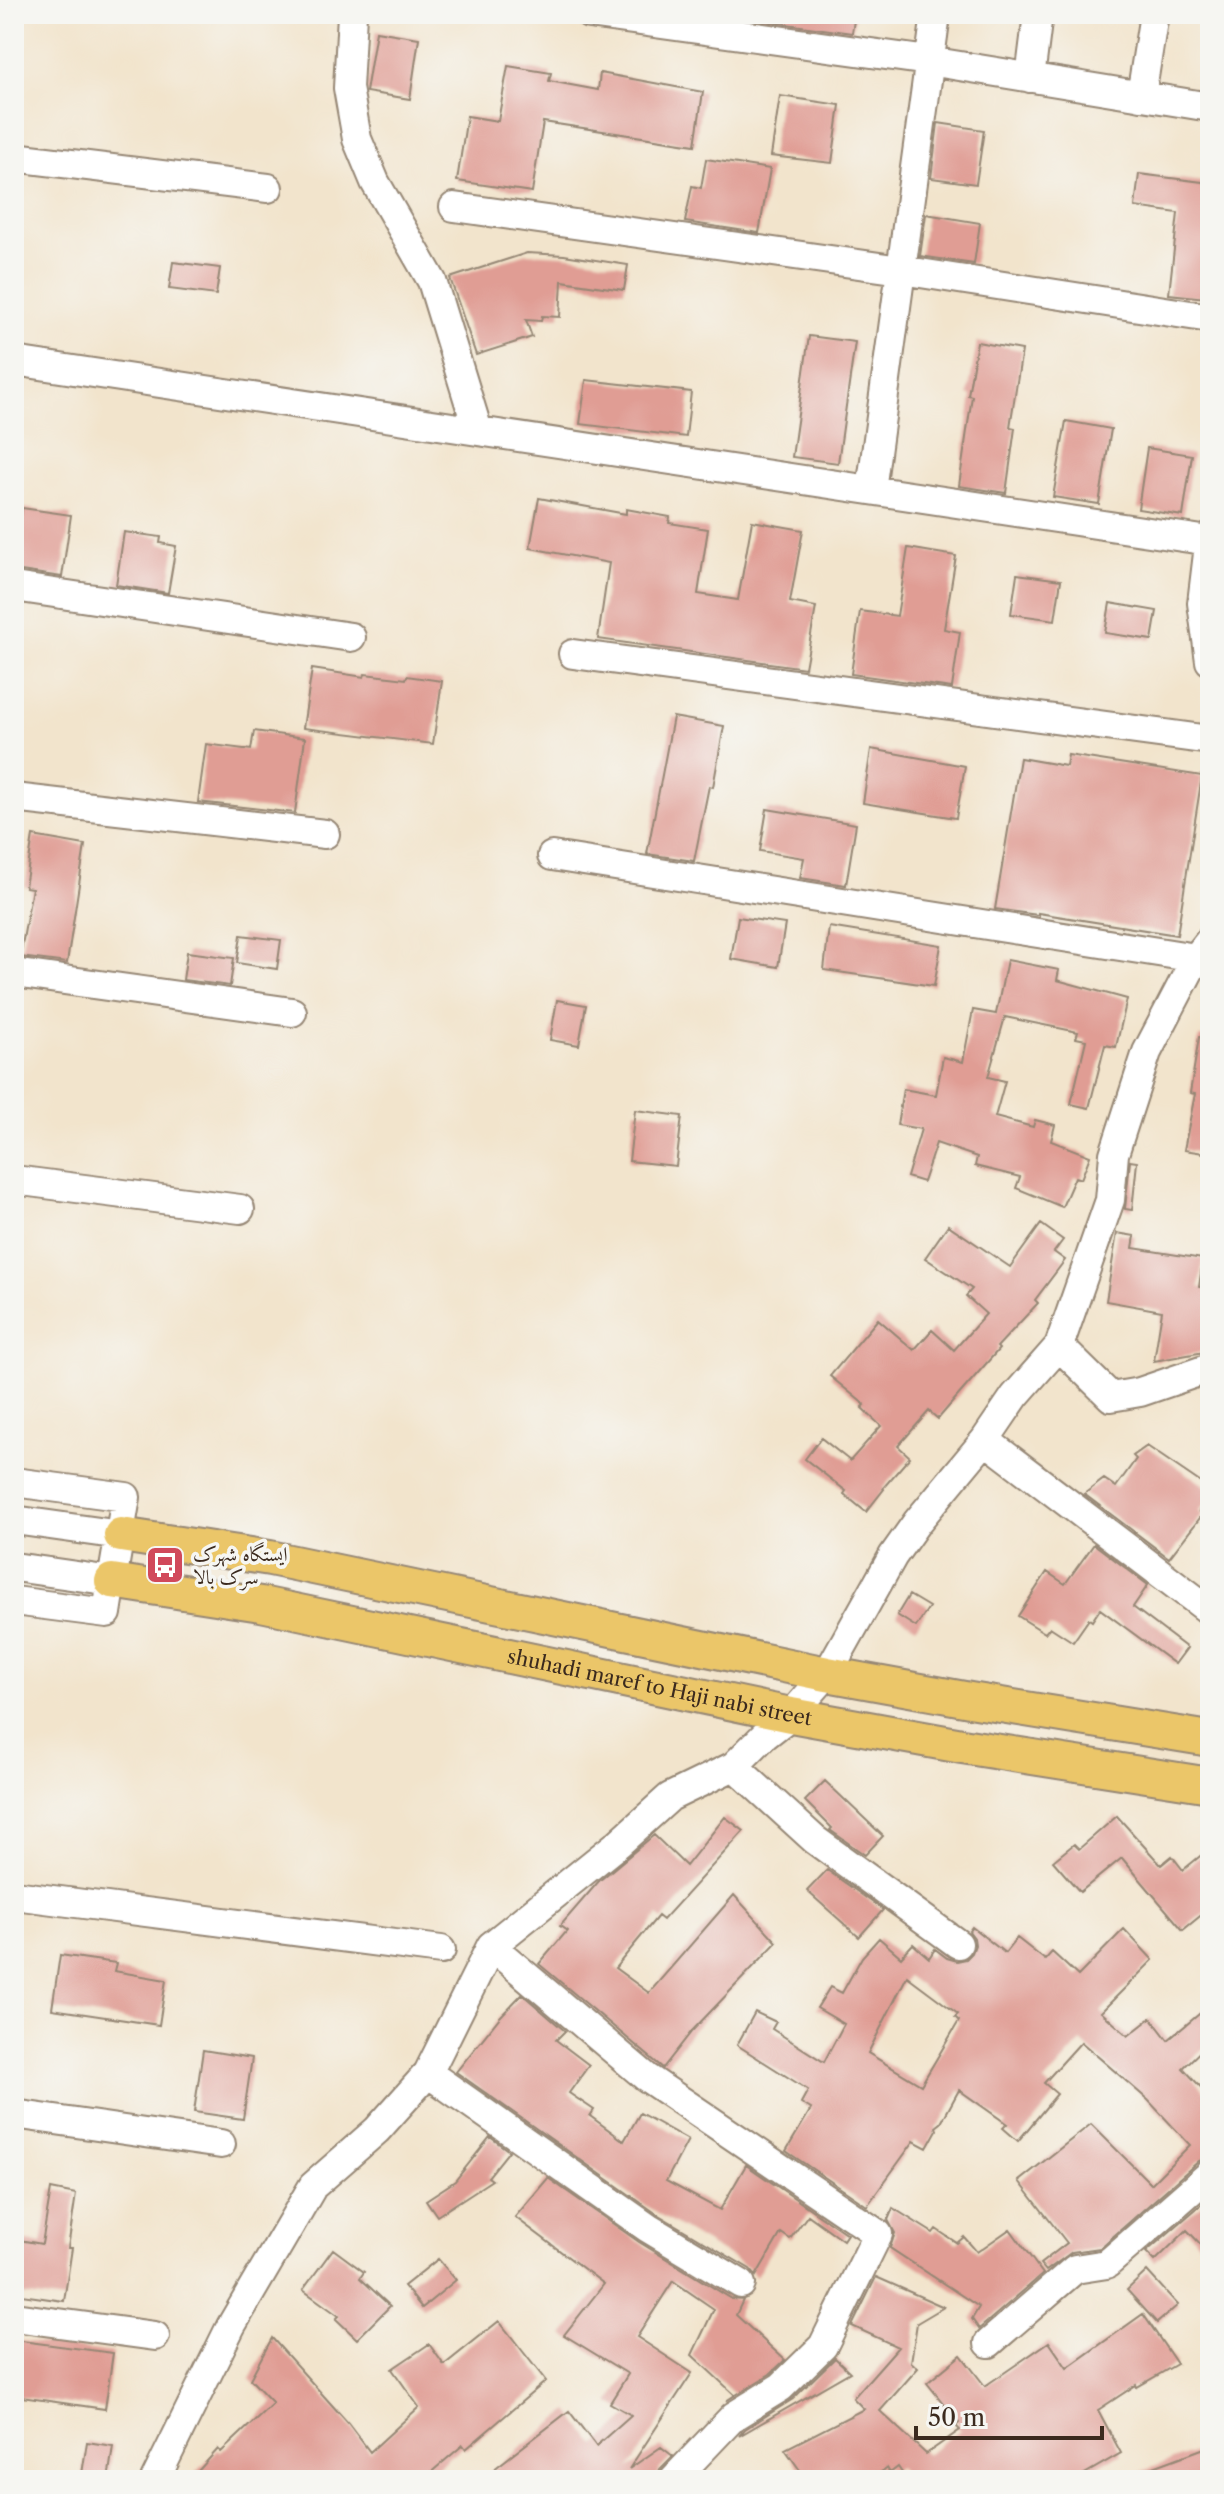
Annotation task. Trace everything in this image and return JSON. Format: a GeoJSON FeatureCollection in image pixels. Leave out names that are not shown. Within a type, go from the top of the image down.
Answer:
{"type":"FeatureCollection","features":[{"type":"Feature","properties":{"kind":"main road"},"geometry":{"type":"LineString","coordinates":[[121,1535],[270,1558],[827,1674],[1210,1739]]}},
{"type":"Feature","properties":{"kind":"main road","name":"shuhadi maref to Haji nabi street"},"geometry":{"type":"LineString","coordinates":[[112,1581],[261,1604],[791,1715],[1210,1785]]}},
{"type":"Feature","properties":{"kind":"street"},"geometry":{"type":"LineString","coordinates":[[352,14],[348,88],[357,139],[375,182],[432,281],[478,431]]}},
{"type":"Feature","properties":{"kind":"street"},"geometry":{"type":"LineString","coordinates":[[589,14],[929,61],[1210,107]]}},
{"type":"Feature","properties":{"kind":"street"},"geometry":{"type":"LineString","coordinates":[[871,490],[936,14]]}},
{"type":"Feature","properties":{"kind":"street"},"geometry":{"type":"LineString","coordinates":[[1030,78],[1038,14]]}},
{"type":"Feature","properties":{"kind":"street"},"geometry":{"type":"LineString","coordinates":[[1141,96],[1154,14]]}},
{"type":"Feature","properties":{"kind":"street"},"geometry":{"type":"LineString","coordinates":[[14,157],[268,188]]}},
{"type":"Feature","properties":{"kind":"street"},"geometry":{"type":"LineString","coordinates":[[454,207],[901,270],[1210,318]]}},
{"type":"Feature","properties":{"kind":"street"},"geometry":{"type":"LineString","coordinates":[[14,361],[1209,539],[1202,603],[1210,661]]}},
{"type":"Feature","properties":{"kind":"street"},"geometry":{"type":"LineString","coordinates":[[14,587],[351,637]]}},
{"type":"Feature","properties":{"kind":"street"},"geometry":{"type":"LineString","coordinates":[[573,654],[1210,740]]}},
{"type":"Feature","properties":{"kind":"street"},"geometry":{"type":"LineString","coordinates":[[14,798],[325,834]]}},
{"type":"Feature","properties":{"kind":"street"},"geometry":{"type":"LineString","coordinates":[[155,2480],[231,2326],[313,2186],[377,2130],[428,2073],[491,1946],[619,1843],[670,1797],[734,1766],[791,1715],[827,1674],[893,1556],[953,1476],[985,1440],[1015,1396],[1059,1346],[1110,1200],[1114,1154],[1147,1052],[1203,949],[552,856]]}},
{"type":"Feature","properties":{"kind":"street"},"geometry":{"type":"LineString","coordinates":[[14,973],[292,1012]]}},
{"type":"Feature","properties":{"kind":"street"},"geometry":{"type":"LineString","coordinates":[[14,1180],[240,1209]]}},
{"type":"Feature","properties":{"kind":"street"},"geometry":{"type":"LineString","coordinates":[[1059,1346],[1111,1397],[1140,1392],[1210,1368]]}},
{"type":"Feature","properties":{"kind":"street"},"geometry":{"type":"LineString","coordinates":[[985,1440],[1210,1611]]}},
{"type":"Feature","properties":{"kind":"street"},"geometry":{"type":"LineString","coordinates":[[14,1482],[126,1497],[107,1613],[14,1601]]}},
{"type":"Feature","properties":{"kind":"street"},"geometry":{"type":"LineString","coordinates":[[14,1520],[121,1535]]}},
{"type":"Feature","properties":{"kind":"street"},"geometry":{"type":"LineString","coordinates":[[14,1567],[112,1581]]}},
{"type":"Feature","properties":{"kind":"street"},"geometry":{"type":"LineString","coordinates":[[734,1766],[815,1840],[958,1944]]}},
{"type":"Feature","properties":{"kind":"street"},"geometry":{"type":"LineString","coordinates":[[14,1895],[441,1950]]}},
{"type":"Feature","properties":{"kind":"street"},"geometry":{"type":"LineString","coordinates":[[491,1946],[646,2077],[878,2234],[823,2346],[781,2387],[734,2416],[673,2480]]}},
{"type":"Feature","properties":{"kind":"street"},"geometry":{"type":"LineString","coordinates":[[428,2073],[648,2228],[741,2284]]}},
{"type":"Feature","properties":{"kind":"street"},"geometry":{"type":"LineString","coordinates":[[14,2114],[221,2144]]}},
{"type":"Feature","properties":{"kind":"street"},"geometry":{"type":"LineString","coordinates":[[989,2343],[1075,2269],[1107,2264],[1210,2174]]}},
{"type":"Feature","properties":{"kind":"street"},"geometry":{"type":"LineString","coordinates":[[14,2317],[155,2336]]}},
{"type":"Feature","properties":{"kind":"building"},"geometry":{"type":"Polygon","coordinates":[[[750,14],[855,14],[852,33],[750,19],[750,14]]]}},
{"type":"Feature","properties":{"kind":"building"},"geometry":{"type":"Polygon","coordinates":[[[376,31],[419,38],[410,99],[366,92],[376,31]]]}},
{"type":"Feature","properties":{"kind":"building"},"geometry":{"type":"Polygon","coordinates":[[[508,66],[551,73],[549,81],[598,90],[600,73],[703,92],[695,145],[543,122],[532,192],[457,181],[467,116],[498,121],[508,66]]]}},
{"type":"Feature","properties":{"kind":"building"},"geometry":{"type":"Polygon","coordinates":[[[780,96],[840,105],[832,163],[771,156],[780,96]]]}},
{"type":"Feature","properties":{"kind":"building"},"geometry":{"type":"Polygon","coordinates":[[[938,123],[984,130],[976,184],[931,178],[938,123]]]}},
{"type":"Feature","properties":{"kind":"building"},"geometry":{"type":"Polygon","coordinates":[[[706,159],[770,169],[759,233],[685,222],[692,186],[701,188],[706,159]]]}},
{"type":"Feature","properties":{"kind":"building"},"geometry":{"type":"Polygon","coordinates":[[[1139,174],[1210,183],[1210,266],[1206,298],[1169,294],[1178,213],[1135,207],[1139,174]]]}},
{"type":"Feature","properties":{"kind":"building"},"geometry":{"type":"Polygon","coordinates":[[[926,214],[980,223],[974,264],[920,256],[926,214]]]}},
{"type":"Feature","properties":{"kind":"building"},"geometry":{"type":"Polygon","coordinates":[[[527,253],[628,265],[624,290],[562,281],[560,317],[542,316],[541,321],[526,320],[532,337],[476,355],[450,278],[527,253]]]}},
{"type":"Feature","properties":{"kind":"building"},"geometry":{"type":"Polygon","coordinates":[[[173,262],[220,268],[216,295],[169,289],[173,262]]]}},
{"type":"Feature","properties":{"kind":"building"},"geometry":{"type":"Polygon","coordinates":[[[809,336],[855,342],[838,463],[792,457],[809,336]]]}},
{"type":"Feature","properties":{"kind":"building"},"geometry":{"type":"Polygon","coordinates":[[[977,342],[1022,350],[1010,427],[1015,428],[1006,493],[959,486],[977,342]]]}},
{"type":"Feature","properties":{"kind":"building"},"geometry":{"type":"Polygon","coordinates":[[[586,380],[691,392],[686,437],[580,424],[586,380]]]}},
{"type":"Feature","properties":{"kind":"building"},"geometry":{"type":"Polygon","coordinates":[[[1066,421],[1111,429],[1099,504],[1053,497],[1066,421]]]}},
{"type":"Feature","properties":{"kind":"building"},"geometry":{"type":"Polygon","coordinates":[[[1147,448],[1192,455],[1183,516],[1138,509],[1147,448]]]}},
{"type":"Feature","properties":{"kind":"building"},"geometry":{"type":"Polygon","coordinates":[[[539,498],[626,514],[626,509],[670,517],[669,523],[708,529],[698,594],[738,600],[752,521],[803,530],[790,602],[816,607],[805,668],[598,639],[609,563],[530,548],[539,498]]]}},
{"type":"Feature","properties":{"kind":"building"},"geometry":{"type":"Polygon","coordinates":[[[22,508],[71,515],[62,577],[14,570],[22,508]]]}},
{"type":"Feature","properties":{"kind":"building"},"geometry":{"type":"Polygon","coordinates":[[[124,532],[161,537],[160,543],[176,546],[168,593],[116,585],[124,532]]]}},
{"type":"Feature","properties":{"kind":"building"},"geometry":{"type":"Polygon","coordinates":[[[908,548],[956,556],[944,629],[960,632],[952,688],[851,674],[860,611],[897,616],[908,548]]]}},
{"type":"Feature","properties":{"kind":"building"},"geometry":{"type":"Polygon","coordinates":[[[1017,574],[1061,580],[1055,620],[1011,614],[1017,574]]]}},
{"type":"Feature","properties":{"kind":"building"},"geometry":{"type":"Polygon","coordinates":[[[1110,603],[1157,611],[1152,640],[1105,633],[1110,603]]]}},
{"type":"Feature","properties":{"kind":"building"},"geometry":{"type":"Polygon","coordinates":[[[312,669],[364,677],[365,674],[406,679],[407,676],[442,681],[433,744],[303,728],[312,669]]]}},
{"type":"Feature","properties":{"kind":"building"},"geometry":{"type":"Polygon","coordinates":[[[673,717],[724,726],[713,787],[709,786],[694,861],[647,854],[673,717]]]}},
{"type":"Feature","properties":{"kind":"building"},"geometry":{"type":"Polygon","coordinates":[[[254,731],[305,738],[295,813],[198,802],[206,744],[251,750],[254,731]]]}},
{"type":"Feature","properties":{"kind":"building"},"geometry":{"type":"Polygon","coordinates":[[[871,749],[965,766],[956,818],[863,803],[871,749]]]}},
{"type":"Feature","properties":{"kind":"building"},"geometry":{"type":"Polygon","coordinates":[[[1068,755],[1202,776],[1177,935],[995,909],[1020,758],[1066,766],[1068,755]]]}},
{"type":"Feature","properties":{"kind":"building"},"geometry":{"type":"Polygon","coordinates":[[[767,809],[856,824],[846,885],[800,878],[804,858],[760,851],[767,809]]]}},
{"type":"Feature","properties":{"kind":"building"},"geometry":{"type":"Polygon","coordinates":[[[33,836],[85,845],[67,963],[20,957],[32,888],[25,887],[33,836]]]}},
{"type":"Feature","properties":{"kind":"building"},"geometry":{"type":"Polygon","coordinates":[[[738,917],[785,924],[778,967],[731,959],[738,917]]]}},
{"type":"Feature","properties":{"kind":"building"},"geometry":{"type":"Polygon","coordinates":[[[829,927],[941,945],[934,986],[824,970],[829,927]]]}},
{"type":"Feature","properties":{"kind":"building"},"geometry":{"type":"Polygon","coordinates":[[[241,935],[281,940],[277,969],[237,963],[241,935]]]}},
{"type":"Feature","properties":{"kind":"building"},"geometry":{"type":"Polygon","coordinates":[[[187,952],[234,958],[230,986],[183,980],[187,952]]]}},
{"type":"Feature","properties":{"kind":"building"},"geometry":{"type":"Polygon","coordinates":[[[1007,960],[1059,970],[1057,980],[1127,999],[1116,1047],[1105,1045],[1089,1108],[1071,1104],[1086,1040],[1076,1038],[1078,1032],[1005,1017],[988,1077],[1005,1081],[995,1117],[1033,1127],[1035,1120],[1055,1125],[1051,1141],[1090,1156],[1081,1179],[1075,1177],[1062,1207],[1016,1188],[1020,1177],[975,1166],[977,1157],[936,1143],[923,1182],[907,1177],[921,1129],[897,1125],[903,1089],[936,1095],[943,1057],[963,1062],[973,1010],[996,1014],[1007,960]]]}},
{"type":"Feature","properties":{"kind":"building"},"geometry":{"type":"Polygon","coordinates":[[[557,1000],[586,1005],[579,1045],[550,1040],[557,1000]]]}},
{"type":"Feature","properties":{"kind":"building"},"geometry":{"type":"Polygon","coordinates":[[[1199,1037],[1210,1038],[1210,1154],[1184,1150],[1195,1094],[1190,1093],[1199,1037]]]}},
{"type":"Feature","properties":{"kind":"building"},"geometry":{"type":"Polygon","coordinates":[[[635,1110],[682,1116],[676,1166],[629,1161],[635,1110]]]}},
{"type":"Feature","properties":{"kind":"building"},"geometry":{"type":"Polygon","coordinates":[[[1130,1161],[1137,1162],[1132,1210],[1125,1209],[1130,1161]]]}},
{"type":"Feature","properties":{"kind":"building"},"geometry":{"type":"Polygon","coordinates":[[[1041,1224],[1063,1240],[1054,1252],[1065,1260],[1035,1300],[1038,1303],[938,1419],[929,1411],[898,1446],[910,1457],[866,1512],[844,1494],[846,1491],[805,1459],[821,1438],[850,1461],[881,1426],[862,1408],[865,1405],[830,1376],[878,1319],[914,1350],[932,1330],[954,1350],[986,1314],[966,1296],[972,1289],[925,1258],[948,1225],[1010,1267],[1041,1224]]]}},
{"type":"Feature","properties":{"kind":"building"},"geometry":{"type":"Polygon","coordinates":[[[1117,1233],[1135,1236],[1133,1248],[1203,1259],[1199,1287],[1210,1289],[1210,1351],[1154,1361],[1162,1311],[1106,1301],[1117,1233]]]}},
{"type":"Feature","properties":{"kind":"building"},"geometry":{"type":"Polygon","coordinates":[[[1147,1446],[1210,1489],[1210,1498],[1199,1511],[1203,1514],[1169,1558],[1084,1494],[1104,1479],[1116,1487],[1136,1459],[1133,1456],[1147,1446]]]}},
{"type":"Feature","properties":{"kind":"building"},"geometry":{"type":"Polygon","coordinates":[[[1094,1544],[1148,1585],[1133,1607],[1187,1648],[1175,1664],[1100,1609],[1073,1642],[1050,1627],[1045,1633],[1018,1616],[1047,1572],[1065,1584],[1094,1544]]]}},
{"type":"Feature","properties":{"kind":"building"},"geometry":{"type":"Polygon","coordinates":[[[909,1595],[929,1607],[916,1627],[897,1615],[909,1595]]]}},
{"type":"Feature","properties":{"kind":"building"},"geometry":{"type":"Polygon","coordinates":[[[825,1781],[883,1836],[865,1855],[830,1830],[832,1828],[805,1801],[825,1781]]]}},
{"type":"Feature","properties":{"kind":"building"},"geometry":{"type":"Polygon","coordinates":[[[1117,1816],[1161,1865],[1172,1856],[1183,1870],[1210,1848],[1210,1908],[1183,1930],[1122,1858],[1080,1892],[1053,1861],[1074,1844],[1079,1849],[1117,1816]]]}},
{"type":"Feature","properties":{"kind":"building"},"geometry":{"type":"Polygon","coordinates":[[[725,1817],[744,1831],[663,1920],[658,1916],[615,1968],[649,1993],[734,1895],[777,1942],[692,2031],[663,2068],[539,1964],[567,1931],[560,1926],[599,1881],[654,1835],[686,1866],[725,1817]]]}},
{"type":"Feature","properties":{"kind":"building"},"geometry":{"type":"Polygon","coordinates":[[[827,1870],[883,1910],[859,1937],[807,1891],[827,1870]]]}},
{"type":"Feature","properties":{"kind":"building"},"geometry":{"type":"Polygon","coordinates":[[[972,1927],[1005,1953],[1017,1938],[1045,1960],[1052,1952],[1078,1976],[1124,1929],[1153,1960],[1101,2012],[1128,2036],[1151,2018],[1168,2040],[1210,2005],[1210,2042],[1183,2068],[1210,2097],[1210,2157],[1199,2161],[1100,2248],[1072,2252],[1046,2271],[1040,2264],[1067,2243],[1019,2181],[1091,2124],[1151,2184],[1190,2145],[1148,2100],[1081,2042],[1044,2083],[1057,2094],[1018,2141],[1003,2128],[1007,2124],[959,2090],[927,2148],[914,2141],[867,2206],[786,2151],[811,2109],[801,2103],[808,2090],[737,2045],[755,2012],[776,2022],[772,2029],[824,2062],[844,2024],[817,2008],[830,1987],[842,1993],[862,1957],[879,1938],[901,1957],[913,1944],[929,1958],[935,1949],[957,1961],[966,1959],[972,1953],[975,1945],[969,1931],[972,1927]],[[907,1976],[868,2053],[921,2085],[959,2021],[955,2017],[958,2014],[907,1976]]]}},
{"type":"Feature","properties":{"kind":"building"},"geometry":{"type":"Polygon","coordinates":[[[60,1955],[116,1963],[114,1971],[166,1980],[159,2025],[52,2009],[60,1955]]]}},
{"type":"Feature","properties":{"kind":"building"},"geometry":{"type":"Polygon","coordinates":[[[522,1994],[565,2031],[556,2040],[589,2065],[569,2093],[594,2110],[590,2116],[624,2141],[640,2113],[688,2140],[666,2181],[720,2210],[746,2165],[847,2234],[843,2240],[808,2215],[790,2239],[781,2233],[756,2276],[750,2269],[657,2214],[456,2072],[522,1994]]]}},
{"type":"Feature","properties":{"kind":"building"},"geometry":{"type":"Polygon","coordinates":[[[203,2050],[252,2058],[243,2119],[194,2112],[203,2050]]]}},
{"type":"Feature","properties":{"kind":"building"},"geometry":{"type":"Polygon","coordinates":[[[490,2137],[509,2151],[488,2177],[492,2180],[437,2216],[426,2200],[455,2181],[490,2137]]]}},
{"type":"Feature","properties":{"kind":"building"},"geometry":{"type":"Polygon","coordinates":[[[548,2178],[639,2242],[732,2299],[743,2300],[736,2315],[785,2360],[770,2374],[726,2401],[735,2395],[692,2355],[714,2309],[673,2281],[637,2337],[692,2373],[629,2469],[661,2447],[673,2456],[660,2469],[656,2480],[480,2480],[569,2411],[596,2446],[631,2415],[610,2403],[628,2374],[564,2335],[604,2284],[515,2217],[548,2178]]]}},
{"type":"Feature","properties":{"kind":"building"},"geometry":{"type":"Polygon","coordinates":[[[51,2189],[76,2194],[64,2301],[14,2294],[19,2240],[42,2244],[51,2189]]]}},
{"type":"Feature","properties":{"kind":"building"},"geometry":{"type":"Polygon","coordinates":[[[1210,2197],[1210,2254],[1187,2230],[1155,2261],[1146,2252],[1210,2197]]]}},
{"type":"Feature","properties":{"kind":"building"},"geometry":{"type":"Polygon","coordinates":[[[893,2208],[933,2233],[936,2229],[957,2243],[964,2237],[977,2252],[1010,2229],[1043,2274],[979,2329],[972,2319],[979,2307],[890,2248],[895,2233],[888,2220],[893,2208]]]}},
{"type":"Feature","properties":{"kind":"building"},"geometry":{"type":"Polygon","coordinates":[[[333,2249],[364,2272],[360,2278],[390,2306],[357,2339],[336,2319],[339,2316],[303,2290],[333,2249]]]}},
{"type":"Feature","properties":{"kind":"building"},"geometry":{"type":"Polygon","coordinates":[[[438,2259],[456,2280],[422,2308],[404,2286],[438,2259]]]}},
{"type":"Feature","properties":{"kind":"building"},"geometry":{"type":"Polygon","coordinates":[[[1147,2271],[1178,2305],[1157,2323],[1127,2290],[1147,2271]]]}},
{"type":"Feature","properties":{"kind":"building"},"geometry":{"type":"Polygon","coordinates":[[[876,2277],[944,2307],[917,2323],[911,2362],[918,2368],[880,2411],[926,2454],[960,2430],[956,2426],[959,2423],[927,2383],[961,2355],[985,2386],[1049,2342],[1067,2368],[1143,2314],[1177,2364],[1136,2385],[1098,2410],[1121,2453],[1074,2480],[907,2480],[898,2467],[890,2473],[887,2468],[869,2480],[807,2480],[785,2449],[864,2409],[853,2398],[898,2347],[852,2326],[876,2277]]]}},
{"type":"Feature","properties":{"kind":"building"},"geometry":{"type":"Polygon","coordinates":[[[499,2321],[546,2381],[466,2449],[463,2445],[422,2480],[190,2480],[218,2449],[221,2452],[273,2403],[250,2379],[272,2338],[370,2452],[419,2407],[392,2369],[429,2344],[444,2365],[499,2321]]]}},
{"type":"Feature","properties":{"kind":"building"},"geometry":{"type":"Polygon","coordinates":[[[14,2340],[113,2353],[105,2409],[14,2396],[14,2340]]]}},
{"type":"Feature","properties":{"kind":"building"},"geometry":{"type":"Polygon","coordinates":[[[835,2358],[850,2372],[739,2436],[793,2399],[835,2358]]]}},
{"type":"Feature","properties":{"kind":"building"},"geometry":{"type":"Polygon","coordinates":[[[87,2442],[113,2446],[108,2480],[81,2480],[87,2442]]]}},
{"type":"Feature","properties":{"kind":"building"},"geometry":{"type":"Polygon","coordinates":[[[1210,2446],[1210,2476],[1199,2480],[1124,2480],[1124,2478],[1210,2446]]]}},
{"type":"Feature","properties":{"kind":"place","name":"ایستگاه شهرک سرک بالا"},"geometry":{"type":"Point","coordinates":[165,1565]}}]}
